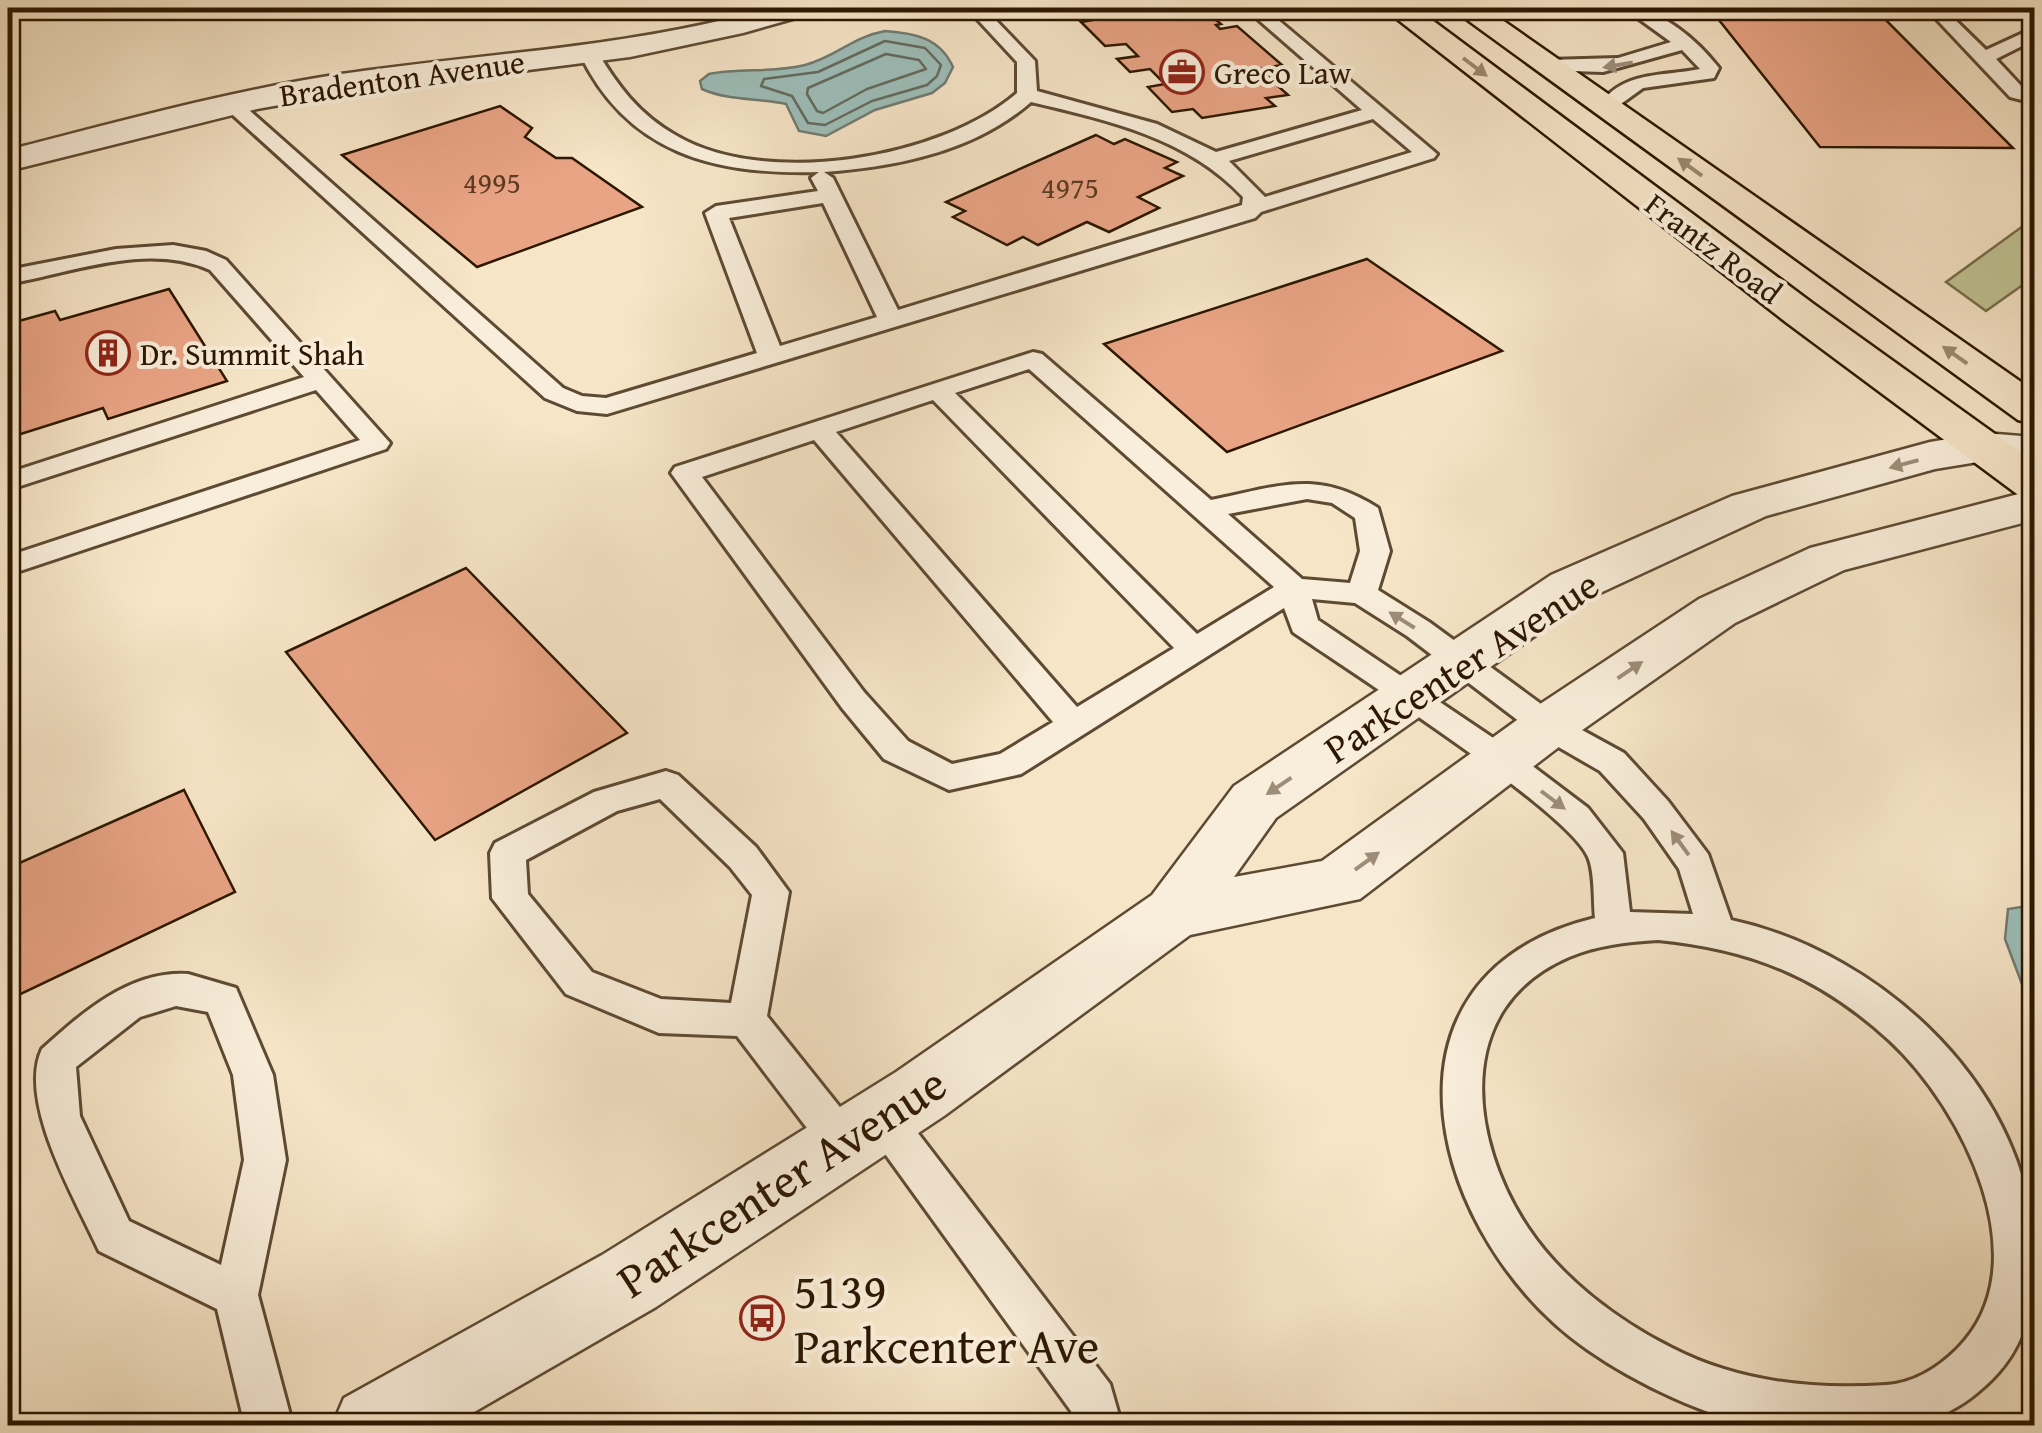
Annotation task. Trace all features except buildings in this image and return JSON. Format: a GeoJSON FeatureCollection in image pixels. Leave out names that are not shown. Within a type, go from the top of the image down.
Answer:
{"type":"FeatureCollection","features":[{"type":"Feature","properties":{"kind":"main road","name":"Frantz Road"},"geometry":{"type":"LineString","coordinates":[[1398,8],[1801,314],[2034,484]]}},
{"type":"Feature","properties":{"kind":"main road","name":"Frantz Road"},"geometry":{"type":"LineString","coordinates":[[1466,8],[2034,411]]}},
{"type":"Feature","properties":{"kind":"street","name":"Bradenton Avenue"},"geometry":{"type":"LineString","coordinates":[[8,160],[342,84],[588,52],[744,14],[796,8]]}},
{"type":"Feature","properties":{"kind":"street","name":"Parkcenter Avenue"},"geometry":{"type":"LineString","coordinates":[[372,1426],[629,1281],[864,1132],[1174,913],[1255,802],[1570,588],[1749,506],[1930,456],[1984,447],[2034,451]]}},
{"type":"Feature","properties":{"kind":"street","name":"Parkcenter Avenue"},"geometry":{"type":"LineString","coordinates":[[1174,913],[1338,882],[1548,726],[1718,611],[1826,559],[2034,506]]}},
{"type":"Feature","properties":{"kind":"lane"},"geometry":{"type":"LineString","coordinates":[[588,52],[609,88],[665,138],[708,158],[765,166],[904,155],[982,131],[1012,114],[1028,95],[1026,60],[975,8]]}},
{"type":"Feature","properties":{"kind":"lane"},"geometry":{"type":"LineString","coordinates":[[233,106],[554,392],[577,403],[607,406],[1427,154],[1254,8]]}},
{"type":"Feature","properties":{"kind":"lane"},"geometry":{"type":"LineString","coordinates":[[1606,108],[1611,97],[1624,86],[1707,74],[1710,68],[1685,43],[1634,8]]}},
{"type":"Feature","properties":{"kind":"lane"},"geometry":{"type":"LineString","coordinates":[[1934,8],[2017,93],[2034,97]]}},
{"type":"Feature","properties":{"kind":"lane"},"geometry":{"type":"LineString","coordinates":[[1984,58],[2034,32]]}},
{"type":"Feature","properties":{"kind":"lane"},"geometry":{"type":"LineString","coordinates":[[1548,66],[1596,70],[1626,65],[1685,43]]}},
{"type":"Feature","properties":{"kind":"lane"},"geometry":{"type":"LineString","coordinates":[[1028,95],[1176,138],[1246,185],[1254,196],[1254,207]]}},
{"type":"Feature","properties":{"kind":"lane"},"geometry":{"type":"LineString","coordinates":[[1210,160],[1376,112]]}},
{"type":"Feature","properties":{"kind":"lane"},"geometry":{"type":"LineString","coordinates":[[818,164],[828,196],[891,320]]}},
{"type":"Feature","properties":{"kind":"lane"},"geometry":{"type":"LineString","coordinates":[[771,356],[716,214],[828,196]]}},
{"type":"Feature","properties":{"kind":"lane"},"geometry":{"type":"LineString","coordinates":[[8,278],[132,255],[184,251],[203,254],[218,264],[377,443],[8,566]]}},
{"type":"Feature","properties":{"kind":"lane"},"geometry":{"type":"LineString","coordinates":[[1614,927],[1605,854],[1576,817],[1502,761],[1304,625],[1294,588],[1033,359],[685,473],[885,738],[896,750],[949,778],[1009,765],[1294,588],[1362,594],[1418,629],[1548,726],[1612,762],[1656,810],[1695,864],[1717,932]]}},
{"type":"Feature","properties":{"kind":"lane"},"geometry":{"type":"LineString","coordinates":[[8,482],[321,380]]}},
{"type":"Feature","properties":{"kind":"lane"},"geometry":{"type":"LineString","coordinates":[[938,390],[1194,650]]}},
{"type":"Feature","properties":{"kind":"lane"},"geometry":{"type":"LineString","coordinates":[[819,428],[1074,725]]}},
{"type":"Feature","properties":{"kind":"lane"},"geometry":{"type":"LineString","coordinates":[[1206,510],[1307,490],[1340,496],[1368,514],[1375,551],[1362,594]]}},
{"type":"Feature","properties":{"kind":"lane"},"geometry":{"type":"LineString","coordinates":[[746,1020],[770,892],[742,856],[666,784],[606,802],[508,854],[510,898],[579,983],[659,1016],[746,1020],[864,1132],[1092,1401],[1098,1426]]}},
{"type":"Feature","properties":{"kind":"lane"},"geometry":{"type":"LineString","coordinates":[[1658,925],[1717,932],[1799,958],[1845,982],[1889,1013],[1930,1049],[1964,1090],[1992,1135],[2012,1181],[2022,1228],[2020,1275],[2008,1318],[1984,1356],[1950,1386],[1904,1407],[1795,1421],[1733,1403],[1673,1379],[1618,1348],[1569,1309],[1527,1265],[1496,1218],[1474,1171],[1461,1124],[1460,1080],[1468,1041],[1484,1006],[1507,976],[1538,954],[1574,937],[1614,927],[1658,925]]}},
{"type":"Feature","properties":{"kind":"lane"},"geometry":{"type":"LineString","coordinates":[[236,1295],[114,1236],[60,1116],[56,1061],[98,1022],[160,992],[181,989],[222,1000],[252,1076],[266,1160],[236,1295],[269,1426]]}},
{"type":"Feature","properties":{"kind":"green space"},"geometry":{"type":"Polygon","coordinates":[[[2034,218],[2034,277],[1986,311],[1946,282],[2034,218]]]}},
{"type":"Feature","properties":{"kind":"water"},"geometry":{"type":"Polygon","coordinates":[[[885,31],[916,36],[941,49],[953,67],[945,83],[932,93],[875,110],[826,136],[799,131],[786,104],[702,89],[700,81],[709,74],[805,65],[885,31]]]}},
{"type":"Feature","properties":{"kind":"water"},"geometry":{"type":"Polygon","coordinates":[[[2034,905],[2034,1016],[2005,939],[2008,909],[2034,905]]]}},
{"type":"Feature","properties":{"kind":"place","name":"Greco Law"},"geometry":{"type":"Point","coordinates":[1182,72]}},
{"type":"Feature","properties":{"kind":"place","name":"Dr. Summit Shah"},"geometry":{"type":"Point","coordinates":[108,353]}},
{"type":"Feature","properties":{"kind":"place","name":"5139 Parkcenter Ave"},"geometry":{"type":"Point","coordinates":[762,1318]}}]}
